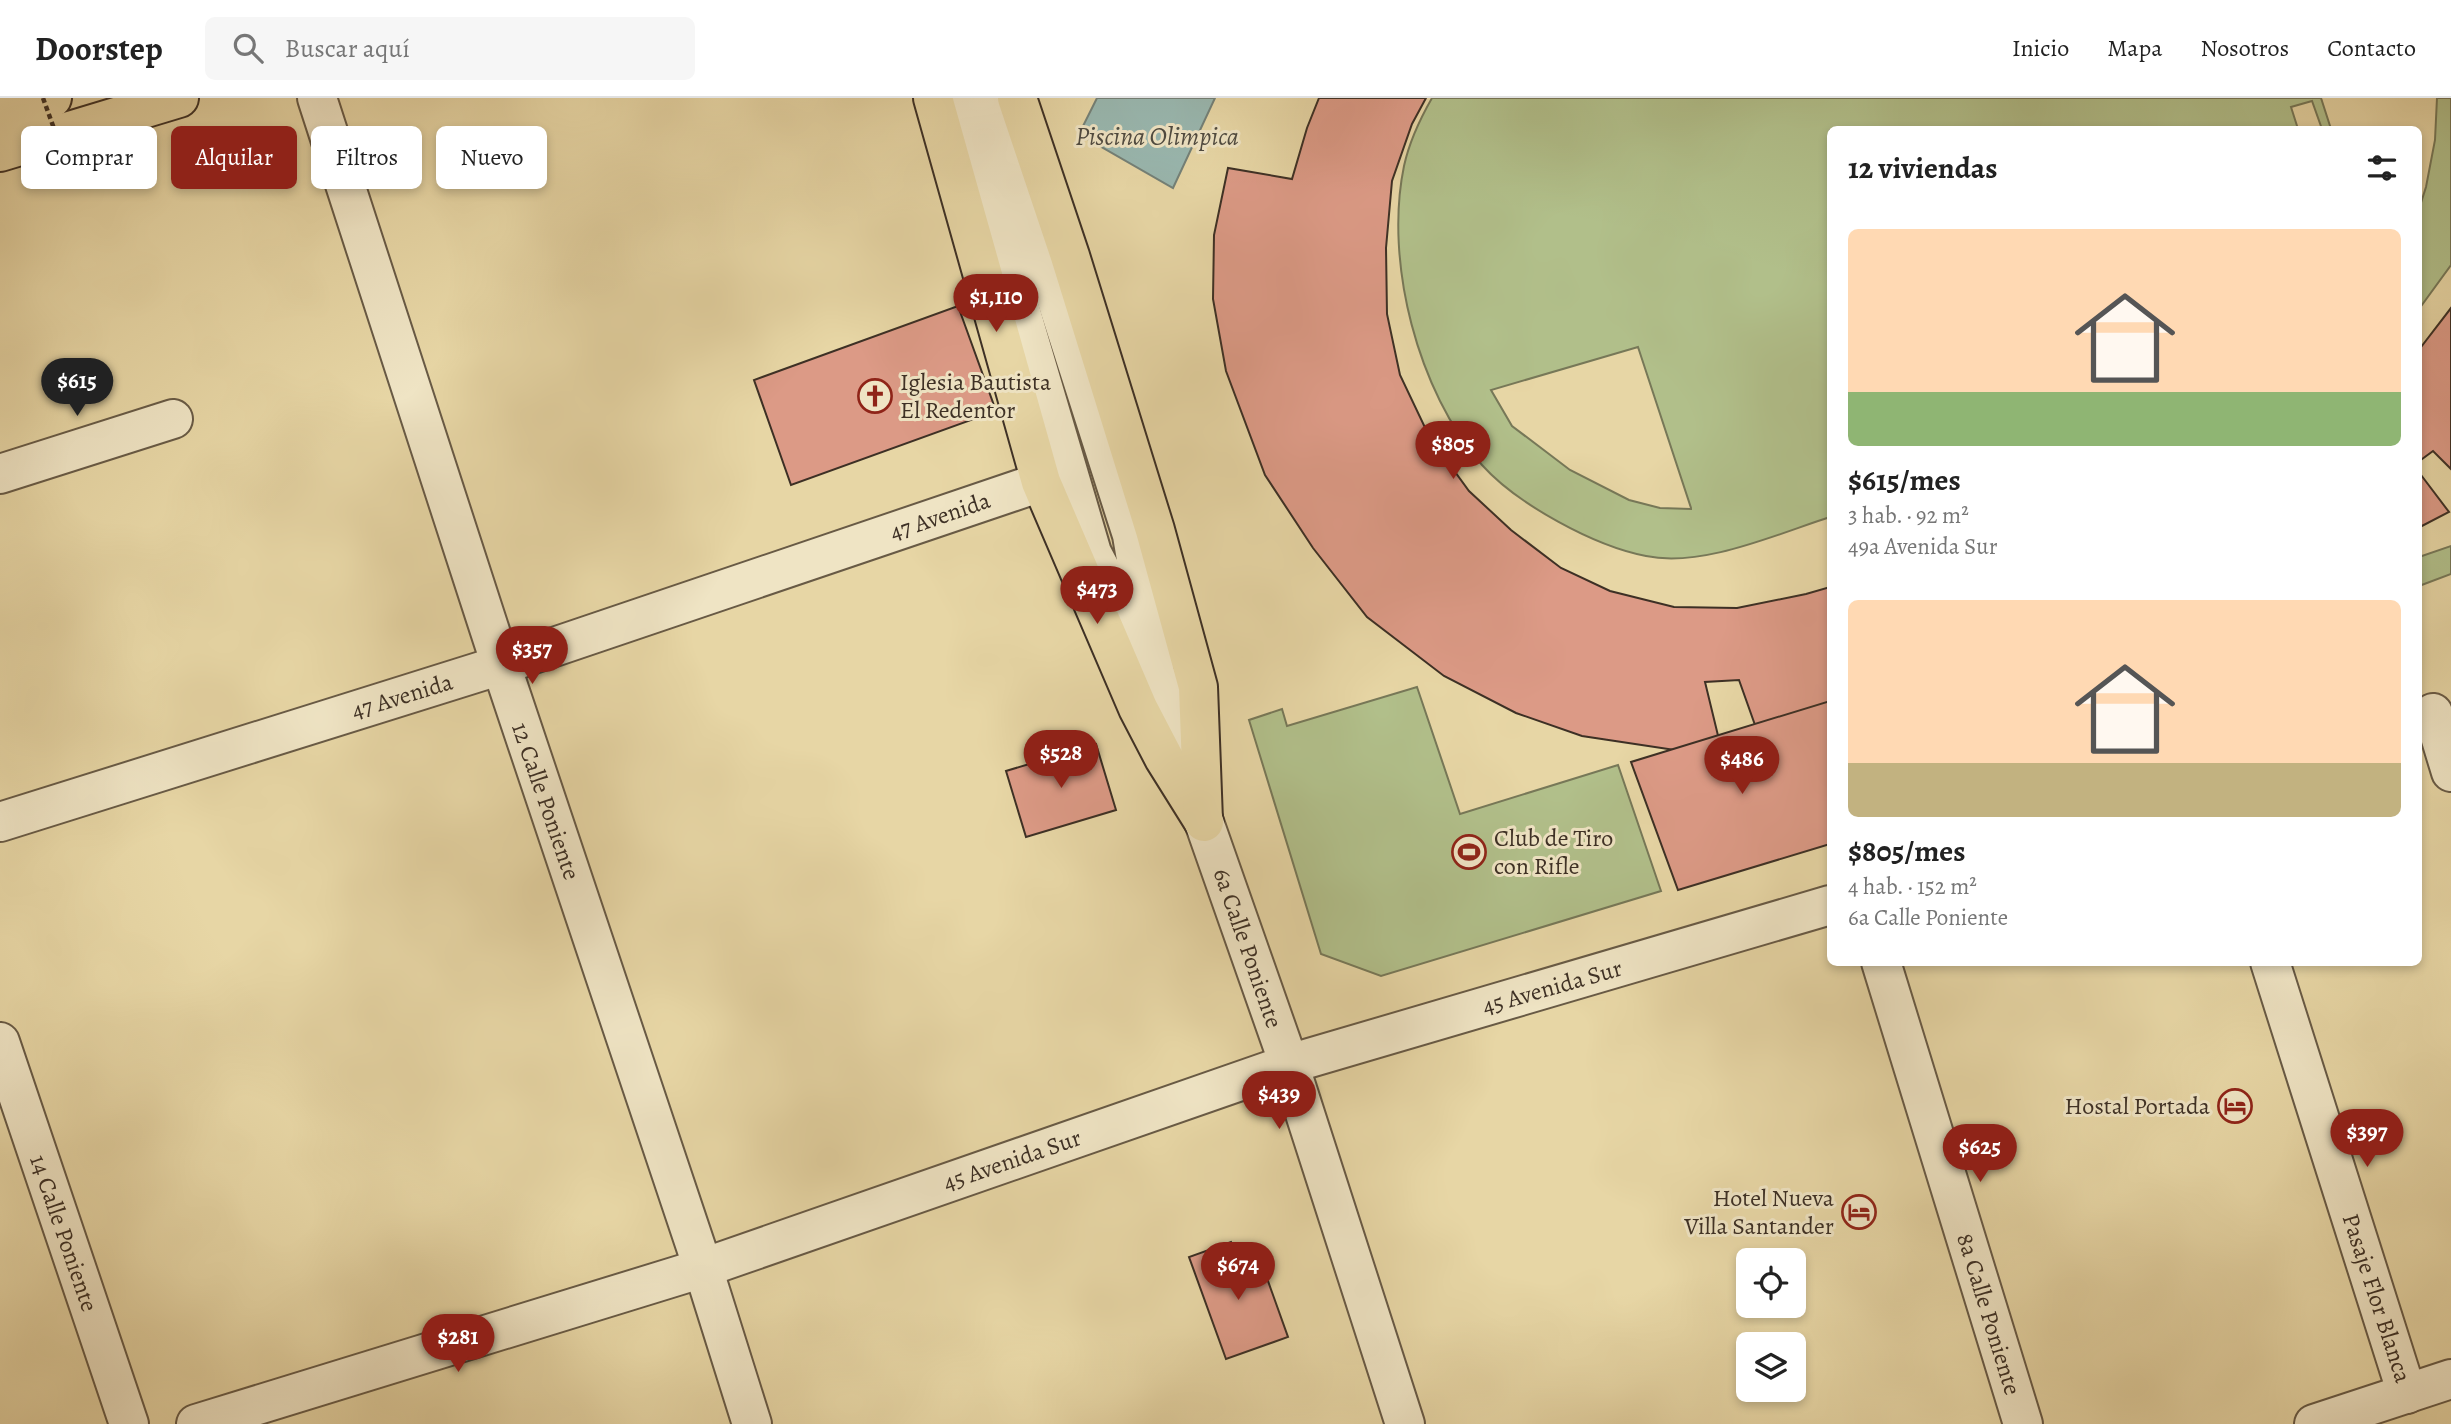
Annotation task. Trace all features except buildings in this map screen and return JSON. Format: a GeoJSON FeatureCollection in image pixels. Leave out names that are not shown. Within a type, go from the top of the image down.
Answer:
{"type":"FeatureCollection","features":[{"type":"Feature","properties":{"kind":"main road"},"geometry":{"type":"LineString","coordinates":[[0,114],[52,98]]}},
{"type":"Feature","properties":{"kind":"main road"},"geometry":{"type":"LineString","coordinates":[[0,152],[179,98]]}},
{"type":"Feature","properties":{"kind":"main road"},"geometry":{"type":"LineString","coordinates":[[933,98],[1041,482],[1138,708],[1164,758],[1203,822]]}},
{"type":"Feature","properties":{"kind":"main road"},"geometry":{"type":"LineString","coordinates":[[1017,98],[1070,256],[1155,530],[1198,687],[1203,822]]}},
{"type":"Feature","properties":{"kind":"street","name":"12 Calle Poniente"},"geometry":{"type":"LineString","coordinates":[[317,98],[752,1424]]}},
{"type":"Feature","properties":{"kind":"street","name":"6a Calle Poniente"},"geometry":{"type":"LineString","coordinates":[[958,98],[1092,553],[1154,672]]}},
{"type":"Feature","properties":{"kind":"street","name":"6a Calle Poniente"},"geometry":{"type":"LineString","coordinates":[[992,98],[1132,535],[1154,672],[1203,822],[1289,1064],[1405,1424]]}},
{"type":"Feature","properties":{"kind":"street"},"geometry":{"type":"LineString","coordinates":[[0,474],[173,419]]}},
{"type":"Feature","properties":{"kind":"street","name":"47 Avenida"},"geometry":{"type":"LineString","coordinates":[[0,822],[501,665],[1041,482]]}},
{"type":"Feature","properties":{"kind":"street"},"geometry":{"type":"LineString","coordinates":[[2434,712],[2451,772]]}},
{"type":"Feature","properties":{"kind":"street","name":"45 Avenida Sur"},"geometry":{"type":"LineString","coordinates":[[196,1424],[703,1268],[1289,1064],[1827,906]]}},
{"type":"Feature","properties":{"kind":"street","name":"8a Calle Poniente"},"geometry":{"type":"LineString","coordinates":[[1882,966],[2023,1424]]}},
{"type":"Feature","properties":{"kind":"street","name":"Pasaje Flor Blanca"},"geometry":{"type":"LineString","coordinates":[[2271,966],[2407,1394]]}},
{"type":"Feature","properties":{"kind":"street","name":"14 Calle Poniente"},"geometry":{"type":"LineString","coordinates":[[0,1042],[129,1424]]}},
{"type":"Feature","properties":{"kind":"street"},"geometry":{"type":"LineString","coordinates":[[2314,1424],[2451,1379]]}},
{"type":"Feature","properties":{"kind":"path"},"geometry":{"type":"LineString","coordinates":[[43,98],[53,126]]}},
{"type":"Feature","properties":{"kind":"green space"},"geometry":{"type":"Polygon","coordinates":[[[1432,98],[2321,98],[2330,126],[2321,126],[2312,101],[2291,107],[2297,126],[1827,126],[1827,518],[1739,547],[1691,557],[1668,558],[1625,551],[1558,521],[1497,480],[1459,435],[1424,364],[1403,284],[1399,203],[1404,166],[1419,123],[1432,98]],[[1638,347],[1491,390],[1512,426],[1570,470],[1629,500],[1660,508],[1691,509],[1638,347]]]}},
{"type":"Feature","properties":{"kind":"green space"},"geometry":{"type":"Polygon","coordinates":[[[2437,98],[2451,98],[2451,265],[2422,305],[2422,200],[2435,140],[2437,98]]]}},
{"type":"Feature","properties":{"kind":"green space"},"geometry":{"type":"Polygon","coordinates":[[[2451,546],[2451,574],[2422,585],[2422,556],[2451,546]]]}},
{"type":"Feature","properties":{"kind":"green space","name":"Club de Tiro con Rifle"},"geometry":{"type":"Polygon","coordinates":[[[1417,687],[1460,814],[1618,765],[1661,891],[1381,976],[1321,954],[1249,720],[1282,709],[1287,726],[1417,687]]]}},
{"type":"Feature","properties":{"kind":"water","name":"Piscina Olimpica"},"geometry":{"type":"Polygon","coordinates":[[[1097,98],[1215,98],[1173,188],[1079,134],[1097,98]]]}},
{"type":"Feature","properties":{"kind":"place","name":"Iglesia Bautista El Redentor"},"geometry":{"type":"Point","coordinates":[875,396]}},
{"type":"Feature","properties":{"kind":"place","name":"Club de Tiro con Rifle"},"geometry":{"type":"Point","coordinates":[1469,852]}},
{"type":"Feature","properties":{"kind":"place","name":"Hostal Portada"},"geometry":{"type":"Point","coordinates":[2235,1106]}},
{"type":"Feature","properties":{"kind":"place","name":"Hotel Nueva Villa Santander"},"geometry":{"type":"Point","coordinates":[1859,1212]}}]}
